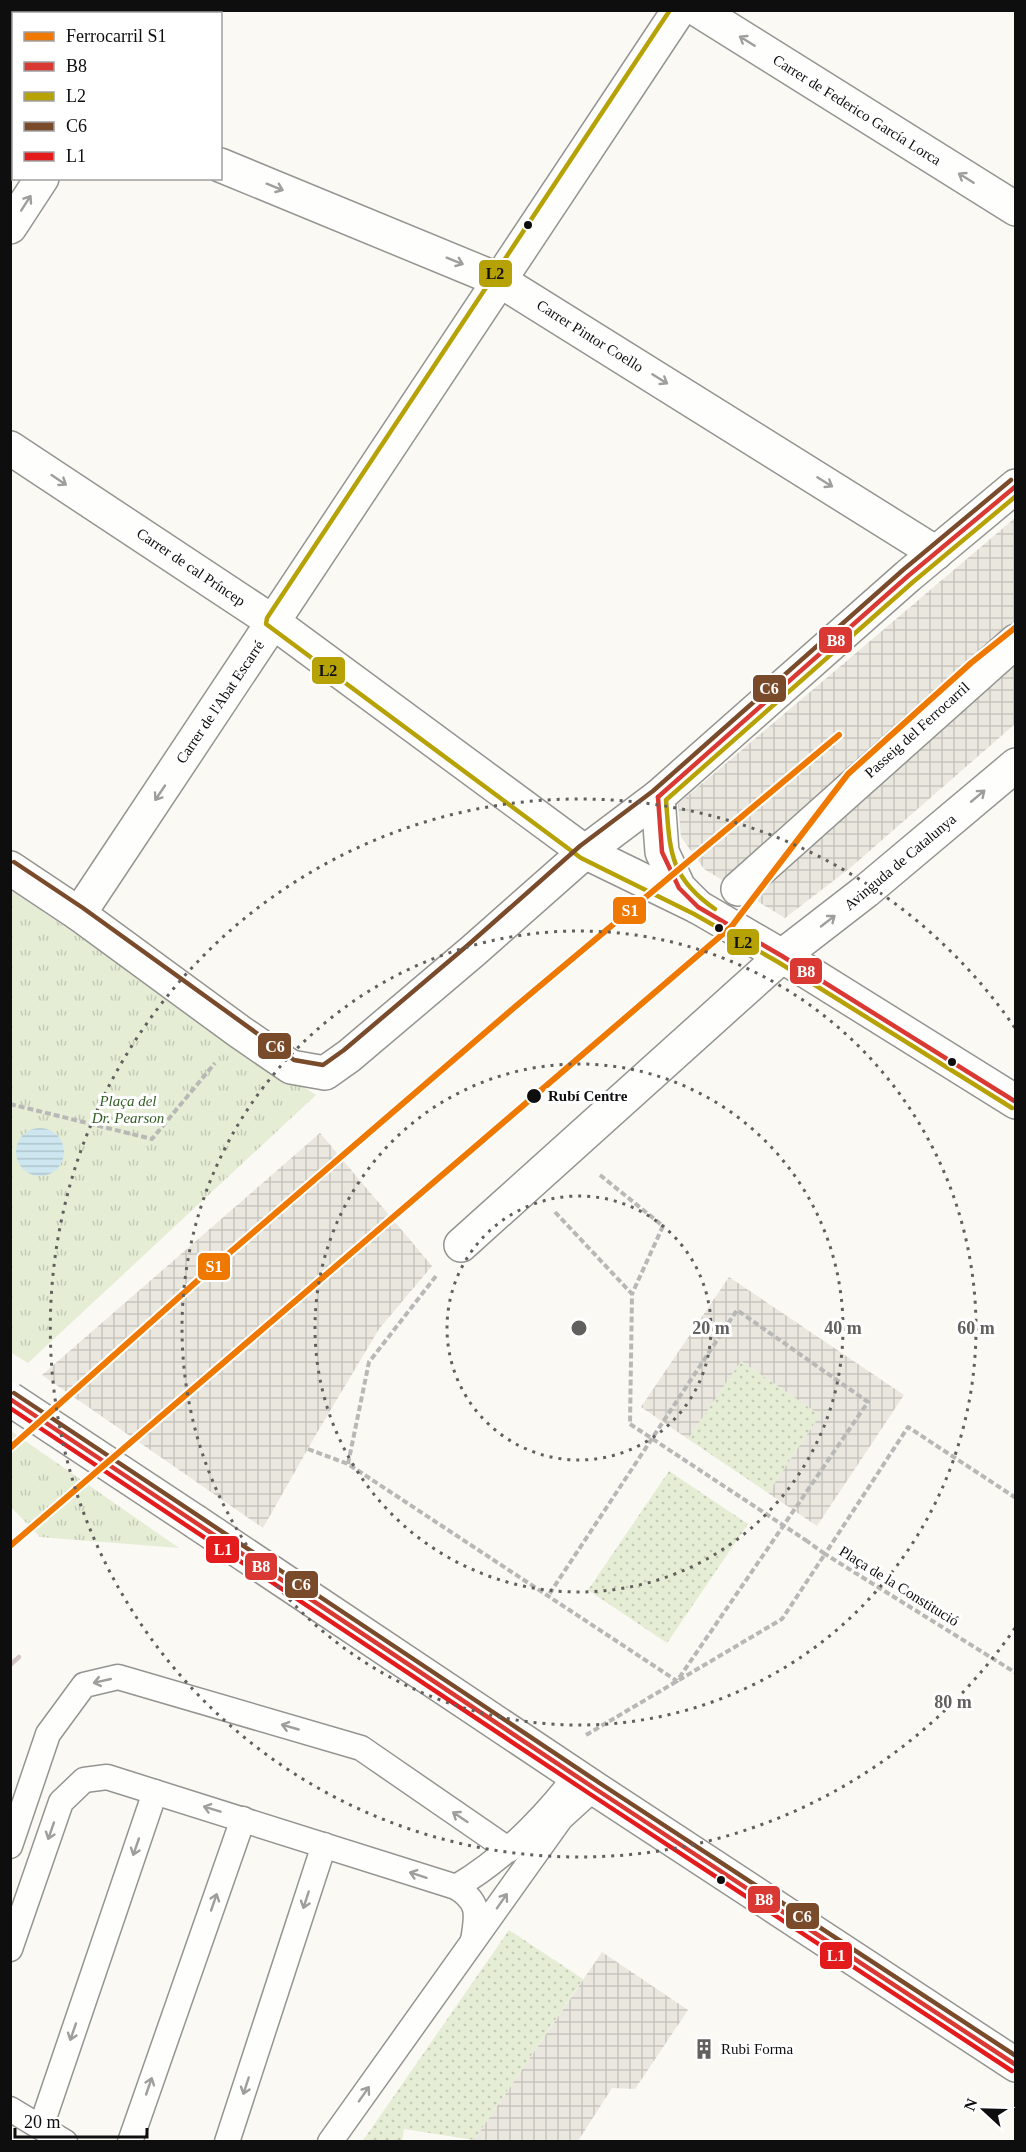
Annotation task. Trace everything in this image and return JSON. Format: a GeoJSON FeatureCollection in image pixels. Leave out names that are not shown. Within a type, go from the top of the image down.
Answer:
{"type":"FeatureCollection","features":[{"type":"Feature","properties":{"kind":"street","name":"Carrer de l'Abat Escarré"},"geometry":{"type":"LineString","coordinates":[[79,914],[679,10]]}},
{"type":"Feature","properties":{"kind":"street","name":"Carrer de Federico García Lorca"},"geometry":{"type":"LineString","coordinates":[[698,10],[1016,209]]}},
{"type":"Feature","properties":{"kind":"street","name":"Carrer Pintor Coello"},"geometry":{"type":"LineString","coordinates":[[222,166],[499,280],[936,553]]}},
{"type":"Feature","properties":{"kind":"street"},"geometry":{"type":"LineString","coordinates":[[10,227],[41,180]]}},
{"type":"Feature","properties":{"kind":"street","name":"Carrer de cal Príncep"},"geometry":{"type":"LineString","coordinates":[[10,447],[273,622],[585,852],[698,907]]}},
{"type":"Feature","properties":{"kind":"street"},"geometry":{"type":"LineString","coordinates":[[10,868],[79,914],[291,1067],[325,1073],[349,1056],[473,951],[585,852],[658,798],[936,553],[1016,486]]}},
{"type":"Feature","properties":{"kind":"street","name":"Passeig del Ferrocarril"},"geometry":{"type":"LineString","coordinates":[[738,889],[1016,641]]}},
{"type":"Feature","properties":{"kind":"street","name":"Avinguda de Catalunya"},"geometry":{"type":"LineString","coordinates":[[461,1245],[782,956],[866,891],[1016,765]]}},
{"type":"Feature","properties":{"kind":"street"},"geometry":{"type":"LineString","coordinates":[[658,798],[662,852],[680,888],[698,907],[782,956],[1016,1102]]}},
{"type":"Feature","properties":{"kind":"street"},"geometry":{"type":"LineString","coordinates":[[10,1399],[585,1782],[1016,2065]]}},
{"type":"Feature","properties":{"kind":"lane"},"geometry":{"type":"LineString","coordinates":[[10,1846],[16,1818],[48,1734],[84,1685],[118,1677],[361,1748],[509,1850]]}},
{"type":"Feature","properties":{"kind":"lane"},"geometry":{"type":"LineString","coordinates":[[10,1948],[61,1802],[84,1780],[107,1777],[456,1887],[471,1897],[477,1914],[473,1941]]}},
{"type":"Feature","properties":{"kind":"lane"},"geometry":{"type":"LineString","coordinates":[[456,1887],[474,1877],[509,1850],[549,1811],[585,1782]]}},
{"type":"Feature","properties":{"kind":"lane"},"geometry":{"type":"LineString","coordinates":[[330,2142],[585,1782]]}},
{"type":"Feature","properties":{"kind":"lane"},"geometry":{"type":"LineString","coordinates":[[40,2127],[155,1792]]}},
{"type":"Feature","properties":{"kind":"lane"},"geometry":{"type":"LineString","coordinates":[[130,2142],[243,1819]]}},
{"type":"Feature","properties":{"kind":"lane"},"geometry":{"type":"LineString","coordinates":[[228,2142],[324,1845]]}},
{"type":"Feature","properties":{"kind":"lane"},"geometry":{"type":"LineString","coordinates":[[10,2109],[65,2142]]}},
{"type":"Feature","properties":{"kind":"path"},"geometry":{"type":"LineString","coordinates":[[10,1104],[152,1139],[240,1032]]}},
{"type":"Feature","properties":{"kind":"path"},"geometry":{"type":"LineString","coordinates":[[549,1757],[782,1619],[825,1554],[630,1424],[632,1294],[663,1226],[601,1174]]}},
{"type":"Feature","properties":{"kind":"path"},"geometry":{"type":"LineString","coordinates":[[557,1214],[632,1294]]}},
{"type":"Feature","properties":{"kind":"path"},"geometry":{"type":"LineString","coordinates":[[348,1464],[369,1362],[461,1245]]}},
{"type":"Feature","properties":{"kind":"path"},"geometry":{"type":"LineString","coordinates":[[548,1596],[737,1310],[868,1402],[677,1681]]}},
{"type":"Feature","properties":{"kind":"path","name":"Plaça de la Constitució"},"geometry":{"type":"LineString","coordinates":[[1016,1498],[908,1427],[825,1554],[1016,1673]]}},
{"type":"Feature","properties":{"kind":"path"},"geometry":{"type":"LineString","coordinates":[[308,1449],[348,1464],[677,1681]]}},
{"type":"Feature","properties":{"kind":"green space","name":"Plaça del Dr. Pearson"},"geometry":{"type":"Polygon","coordinates":[[[10,890],[316,1095],[28,1363],[10,1352],[10,890]]]}},
{"type":"Feature","properties":{"kind":"green space"},"geometry":{"type":"Polygon","coordinates":[[[741,1361],[820,1415],[768,1493],[688,1439],[741,1361]]]}},
{"type":"Feature","properties":{"kind":"green space"},"geometry":{"type":"Polygon","coordinates":[[[11,1431],[179,1548],[40,1537],[11,1507],[11,1431]]]}},
{"type":"Feature","properties":{"kind":"green space"},"geometry":{"type":"Polygon","coordinates":[[[669,1471],[748,1524],[667,1643],[588,1590],[669,1471]]]}},
{"type":"Feature","properties":{"kind":"green space"},"geometry":{"type":"Polygon","coordinates":[[[509,1930],[583,1979],[474,2140],[404,2129],[402,2141],[362,2142],[509,1930]]]}},
{"type":"Feature","properties":{"kind":"shaded area"},"geometry":{"type":"Polygon","coordinates":[[[1015,518],[1015,724],[850,868],[785,918],[704,869],[681,837],[678,804],[1015,518]]]}},
{"type":"Feature","properties":{"kind":"shaded area"},"geometry":{"type":"Polygon","coordinates":[[[320,1133],[432,1266],[379,1329],[263,1528],[42,1375],[320,1133]]]}},
{"type":"Feature","properties":{"kind":"shaded area"},"geometry":{"type":"Polygon","coordinates":[[[729,1277],[904,1395],[817,1526],[768,1493],[820,1415],[741,1361],[688,1439],[641,1407],[729,1277]]]}},
{"type":"Feature","properties":{"kind":"shaded area"},"geometry":{"type":"Polygon","coordinates":[[[602,1952],[688,2010],[635,2089],[612,2088],[578,2141],[484,2142],[474,2140],[602,1952]]]}},
{"type":"Feature","properties":{"kind":"water"},"geometry":{"type":"Polygon","coordinates":[[[35,1128],[45,1128],[57,1135],[64,1147],[64,1157],[57,1169],[45,1176],[35,1176],[20,1165],[16,1157],[16,1147],[27,1132],[35,1128]]]}},
{"type":"Feature","properties":{"kind":"railway"},"geometry":{"type":"LineString","coordinates":[[10,1665],[19,1657]]}},
{"type":"Feature","properties":{"kind":"rail line","name":"S1"},"geometry":{"type":"LineString","coordinates":[[10,1546],[731,927],[848,774],[971,663],[1016,627]]}},
{"type":"Feature","properties":{"kind":"rail line","name":"S1"},"geometry":{"type":"LineString","coordinates":[[10,1448],[205,1274],[516,1006],[839,735]]}},
{"type":"Feature","properties":{"kind":"transit line","name":"L2"},"geometry":{"type":"LineString","coordinates":[[670,10],[267,618],[266,624],[581,858],[694,914],[778,962],[1012,1108]]}},
{"type":"Feature","properties":{"kind":"transit line","name":"C6"},"geometry":{"type":"LineString","coordinates":[[14,862],[83,908],[294,1060],[323,1065],[344,1050],[468,945],[580,846],[653,791],[903,570],[1011,480]]}},
{"type":"Feature","properties":{"kind":"transit line","name":"B8"},"geometry":{"type":"LineString","coordinates":[[658,797],[908,576],[1016,486]]}},
{"type":"Feature","properties":{"kind":"transit line","name":"L2"},"geometry":{"type":"LineString","coordinates":[[715,909],[688,886],[680,874],[671,848],[666,800],[913,582],[1016,496]]}},
{"type":"Feature","properties":{"kind":"transit line","name":"B8"},"geometry":{"type":"LineString","coordinates":[[658,797],[662,852],[679,888],[698,907],[782,956],[1016,1102]]}},
{"type":"Feature","properties":{"kind":"transit line","name":"C6"},"geometry":{"type":"LineString","coordinates":[[14,1393],[598,1782],[1016,2056]]}},
{"type":"Feature","properties":{"kind":"transit line","name":"B8"},"geometry":{"type":"LineString","coordinates":[[10,1399],[594,1788],[1016,2065]]}},
{"type":"Feature","properties":{"kind":"transit line","name":"L1"},"geometry":{"type":"LineString","coordinates":[[10,1408],[590,1794],[1012,2071]]}},
{"type":"Feature","properties":{"kind":"place","name":"Rubí Centre"},"geometry":{"type":"Point","coordinates":[534,1096]}},
{"type":"Feature","properties":{"kind":"place","name":"Rubi Forma"},"geometry":{"type":"Point","coordinates":[704,2049]}}]}
